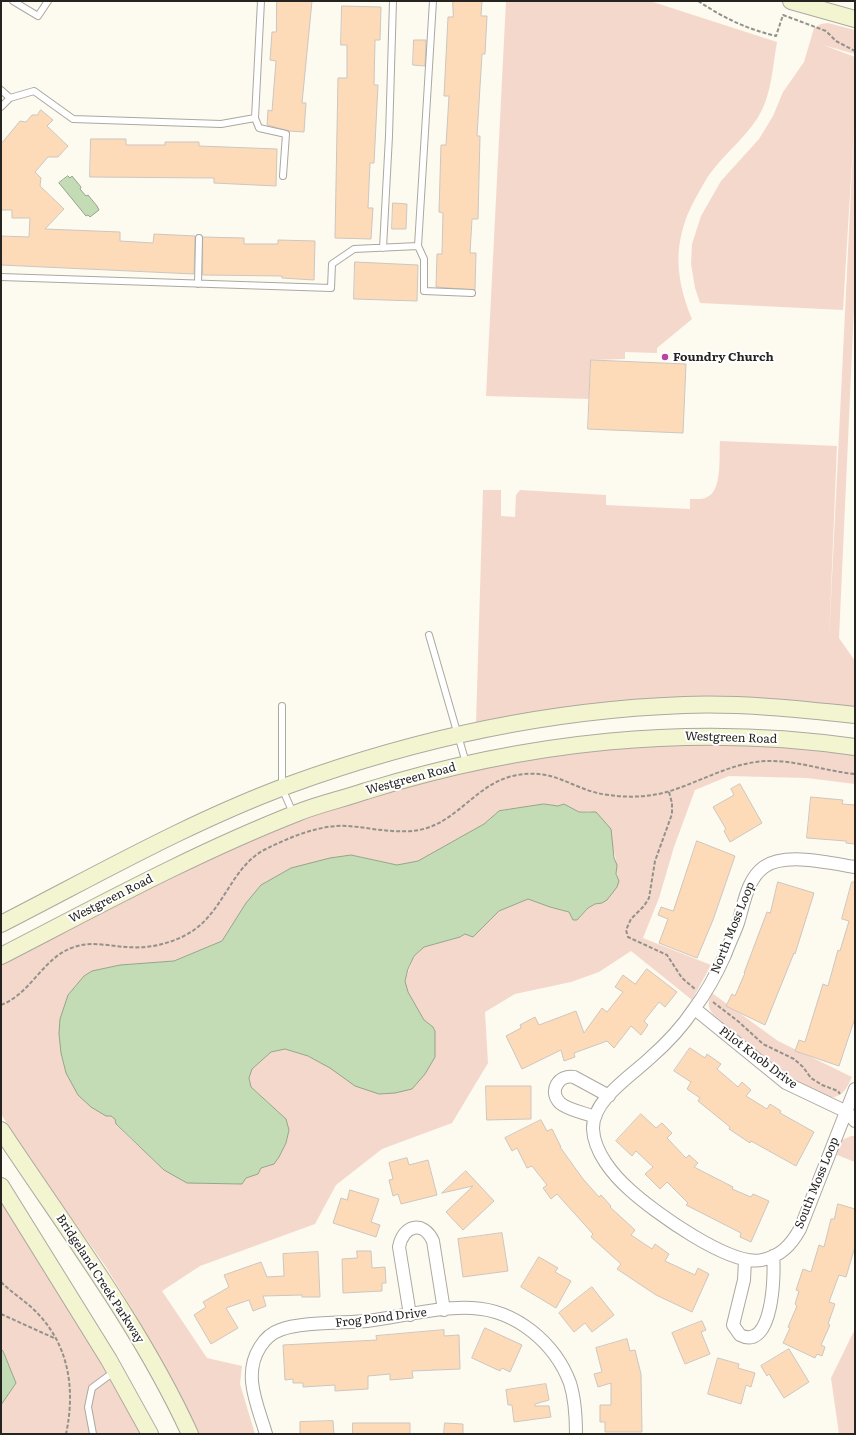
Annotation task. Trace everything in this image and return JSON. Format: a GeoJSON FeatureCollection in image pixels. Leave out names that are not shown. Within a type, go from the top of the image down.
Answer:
{"type":"FeatureCollection","features":[{"type":"Feature","properties":{"kind":"street"},"geometry":{"type":"LineString","coordinates":[[791,1],[855,20]]}},
{"type":"Feature","properties":{"kind":"street"},"geometry":{"type":"LineString","coordinates":[[1,924],[213,817],[282,788],[387,752],[557,716],[628,708],[686,705],[800,709],[855,715]]}},
{"type":"Feature","properties":{"kind":"street","name":"Westgreen Road"},"geometry":{"type":"LineString","coordinates":[[1,956],[170,869],[294,814],[395,782],[467,764],[562,747],[631,739],[687,736],[797,740],[855,747]]}},
{"type":"Feature","properties":{"kind":"street","name":"North Moss Loop"},"geometry":{"type":"LineString","coordinates":[[595,1117],[601,1105],[609,1096],[651,1058],[695,1009],[724,957],[752,881],[763,868],[773,862],[789,859],[855,867]]}},
{"type":"Feature","properties":{"kind":"street","name":"Pilot Knob Drive"},"geometry":{"type":"LineString","coordinates":[[695,1009],[786,1083],[852,1115]]}},
{"type":"Feature","properties":{"kind":"street"},"geometry":{"type":"LineString","coordinates":[[609,1096],[574,1077],[562,1077],[556,1085],[556,1096],[559,1102],[564,1106],[595,1117],[593,1127],[597,1147],[606,1163],[629,1189],[679,1227],[714,1247],[732,1256],[745,1260],[744,1280],[733,1322],[738,1333],[749,1338],[761,1332],[769,1311],[774,1291],[773,1256]]}},
{"type":"Feature","properties":{"kind":"street","name":"South Moss Loop"},"geometry":{"type":"LineString","coordinates":[[745,1260],[760,1260],[773,1256],[783,1252],[793,1241],[800,1229],[835,1136],[852,1115],[855,1089]]}},
{"type":"Feature","properties":{"kind":"street","name":"Bridgeland Creek Parkway"},"geometry":{"type":"LineString","coordinates":[[1,1130],[125,1315],[174,1399],[190,1434]]}},
{"type":"Feature","properties":{"kind":"street"},"geometry":{"type":"LineString","coordinates":[[1,1186],[115,1371],[150,1434]]}},
{"type":"Feature","properties":{"kind":"street"},"geometry":{"type":"LineString","coordinates":[[410,1315],[399,1247],[401,1237],[407,1230],[416,1228],[424,1229],[430,1234],[434,1241],[444,1310]]}},
{"type":"Feature","properties":{"kind":"street","name":"Frog Pond Drive"},"geometry":{"type":"LineString","coordinates":[[266,1434],[251,1385],[253,1359],[260,1347],[270,1335],[288,1328],[473,1308],[508,1316],[525,1325],[552,1351],[562,1366],[570,1384],[574,1403],[576,1434]]}},
{"type":"Feature","properties":{"kind":"lane"},"geometry":{"type":"LineString","coordinates":[[13,1],[38,16],[48,1]]}},
{"type":"Feature","properties":{"kind":"lane"},"geometry":{"type":"LineString","coordinates":[[261,1],[255,118],[259,128],[286,134],[283,176]]}},
{"type":"Feature","properties":{"kind":"lane"},"geometry":{"type":"LineString","coordinates":[[383,248],[389,136],[393,1]]}},
{"type":"Feature","properties":{"kind":"lane"},"geometry":{"type":"LineString","coordinates":[[433,1],[418,246],[424,259],[424,291],[472,293]]}},
{"type":"Feature","properties":{"kind":"lane"},"geometry":{"type":"LineString","coordinates":[[1,90],[10,98]]}},
{"type":"Feature","properties":{"kind":"lane"},"geometry":{"type":"LineString","coordinates":[[1,107],[10,98],[34,91],[73,119],[221,124],[255,118]]}},
{"type":"Feature","properties":{"kind":"lane"},"geometry":{"type":"LineString","coordinates":[[198,284],[199,238]]}},
{"type":"Feature","properties":{"kind":"lane"},"geometry":{"type":"LineString","coordinates":[[1,277],[331,288],[332,264],[354,249],[418,246]]}},
{"type":"Feature","properties":{"kind":"lane"},"geometry":{"type":"LineString","coordinates":[[429,635],[467,764]]}},
{"type":"Feature","properties":{"kind":"lane"},"geometry":{"type":"LineString","coordinates":[[282,706],[282,788],[294,814]]}},
{"type":"Feature","properties":{"kind":"lane"},"geometry":{"type":"LineString","coordinates":[[94,1434],[88,1407],[92,1388],[115,1371]]}},
{"type":"Feature","properties":{"kind":"path"},"geometry":{"type":"LineString","coordinates":[[698,1],[730,21],[776,36],[783,15],[826,31],[836,41],[855,51]]}},
{"type":"Feature","properties":{"kind":"path"},"geometry":{"type":"LineString","coordinates":[[1,1005],[23,992],[50,961],[62,952],[74,947],[86,944],[143,948],[159,945],[179,938],[194,930],[209,917],[221,901],[239,871],[248,860],[264,850],[293,837],[316,830],[336,827],[347,826],[391,832],[422,830],[452,816],[484,789],[498,780],[514,775],[547,774],[566,780],[589,791],[607,795],[628,797],[669,792],[741,765],[758,762],[777,761],[834,772],[855,774]]}},
{"type":"Feature","properties":{"kind":"path"},"geometry":{"type":"LineString","coordinates":[[1,1282],[40,1316],[56,1339],[65,1358],[69,1382],[70,1416],[66,1434]]}},
{"type":"Feature","properties":{"kind":"path"},"geometry":{"type":"LineString","coordinates":[[1,1314],[56,1339]]}},
{"type":"Feature","properties":{"kind":"shaded area"},"geometry":{"type":"Polygon","coordinates":[[[506,1],[650,1],[777,42],[770,85],[762,110],[751,127],[708,176],[690,208],[684,224],[680,239],[679,270],[681,286],[692,319],[657,348],[657,353],[625,352],[625,359],[591,360],[589,399],[486,396],[506,1]]]}},
{"type":"Feature","properties":{"kind":"shaded area"},"geometry":{"type":"Polygon","coordinates":[[[828,23],[855,30],[855,54],[823,45],[855,57],[855,286],[839,638],[855,661],[855,711],[559,709],[476,723],[483,490],[501,490],[501,516],[515,517],[516,495],[520,490],[606,495],[606,505],[690,509],[690,499],[700,499],[709,496],[716,486],[719,471],[720,441],[837,446],[829,639],[854,128],[843,310],[700,303],[695,288],[691,264],[692,244],[701,216],[721,181],[759,139],[773,116],[783,92],[804,62],[814,28],[821,24],[828,23]]]}},
{"type":"Feature","properties":{"kind":"shaded area"},"geometry":{"type":"Polygon","coordinates":[[[68,176],[70,178],[72,176],[81,187],[80,189],[86,196],[88,195],[97,206],[99,210],[90,217],[88,215],[86,216],[59,183],[68,176]]]}},
{"type":"Feature","properties":{"kind":"shaded area"},"geometry":{"type":"Polygon","coordinates":[[[640,746],[774,746],[855,754],[855,784],[807,778],[729,776],[695,790],[674,847],[659,898],[643,938],[711,965],[692,1000],[631,951],[599,972],[571,982],[515,994],[485,1012],[488,1063],[452,1123],[382,1149],[336,1185],[315,1224],[200,1266],[162,1291],[207,1358],[242,1366],[240,1384],[255,1434],[198,1434],[167,1372],[135,1314],[106,1267],[27,1155],[1,1114],[1,962],[258,835],[353,800],[484,766],[568,753],[640,746]],[[544,804],[499,811],[484,824],[418,861],[397,865],[351,855],[291,868],[261,885],[246,903],[222,941],[174,961],[120,965],[92,971],[84,976],[68,995],[60,1019],[111,1116],[115,1119],[116,1125],[164,1170],[203,1184],[242,1184],[246,1178],[258,1174],[261,1168],[274,1164],[286,1143],[289,1130],[286,1119],[251,1087],[249,1078],[252,1069],[271,1052],[285,1049],[308,1056],[330,1068],[435,1057],[435,1031],[433,1027],[424,1020],[408,992],[405,981],[414,956],[424,947],[460,937],[465,934],[473,937],[499,911],[528,899],[569,912],[573,920],[577,920],[591,906],[602,903],[619,881],[615,855],[612,847],[590,811],[579,812],[564,804],[558,806],[544,804]]]}},
{"type":"Feature","properties":{"kind":"shaded area"},"geometry":{"type":"Polygon","coordinates":[[[544,804],[558,806],[564,804],[579,812],[596,812],[611,829],[614,858],[617,865],[616,874],[619,881],[617,887],[607,900],[588,908],[577,920],[573,920],[569,912],[528,899],[499,911],[473,937],[465,934],[460,937],[424,947],[414,956],[408,969],[405,981],[408,992],[424,1020],[433,1027],[435,1031],[435,1057],[425,1074],[412,1089],[395,1093],[379,1094],[355,1086],[330,1068],[308,1056],[285,1049],[271,1052],[252,1069],[249,1078],[251,1087],[286,1119],[289,1130],[286,1143],[274,1164],[261,1168],[258,1174],[246,1178],[242,1184],[187,1183],[164,1170],[116,1124],[115,1119],[111,1116],[106,1116],[91,1107],[78,1095],[66,1073],[61,1053],[59,1034],[60,1019],[68,995],[84,976],[92,971],[120,965],[174,961],[222,941],[246,903],[261,885],[291,868],[330,858],[351,855],[397,865],[418,861],[484,824],[499,811],[544,804]]]}},
{"type":"Feature","properties":{"kind":"shaded area"},"geometry":{"type":"Polygon","coordinates":[[[712,993],[778,1041],[852,1077],[846,1089],[835,1097],[825,1096],[810,1089],[792,1077],[713,1014],[709,1004],[712,993]]]}},
{"type":"Feature","properties":{"kind":"shaded area"},"geometry":{"type":"Polygon","coordinates":[[[855,1136],[855,1162],[837,1155],[842,1140],[855,1136]]]}},
{"type":"Feature","properties":{"kind":"shaded area"},"geometry":{"type":"Polygon","coordinates":[[[1,1197],[144,1434],[1,1434],[1,1405],[16,1383],[1,1349],[1,1197]]]}},
{"type":"Feature","properties":{"kind":"shaded area"},"geometry":{"type":"Polygon","coordinates":[[[855,1329],[855,1434],[839,1434],[831,1378],[855,1329]]]}},
{"type":"Feature","properties":{"kind":"shaded area"},"geometry":{"type":"Polygon","coordinates":[[[1,1349],[16,1383],[1,1405],[1,1349]]]}},
{"type":"Feature","properties":{"kind":"building"},"geometry":{"type":"Polygon","coordinates":[[[277,1],[312,1],[302,103],[306,103],[304,132],[289,131],[267,125],[268,110],[272,111],[276,61],[270,60],[272,32],[276,32],[277,1]]]}},
{"type":"Feature","properties":{"kind":"building"},"geometry":{"type":"Polygon","coordinates":[[[453,1],[482,1],[481,16],[487,16],[485,54],[482,54],[477,136],[480,136],[478,219],[472,219],[470,253],[476,253],[475,290],[436,287],[437,254],[442,254],[443,213],[439,212],[441,145],[446,145],[449,96],[444,96],[448,17],[453,17],[453,1]]]}},
{"type":"Feature","properties":{"kind":"building"},"geometry":{"type":"Polygon","coordinates":[[[342,6],[381,7],[380,40],[375,40],[374,85],[378,85],[374,163],[370,163],[368,208],[373,208],[371,239],[335,238],[338,78],[347,78],[347,45],[341,45],[342,6]]]}},
{"type":"Feature","properties":{"kind":"building"},"geometry":{"type":"Polygon","coordinates":[[[414,40],[426,40],[425,66],[413,65],[414,40]]]}},
{"type":"Feature","properties":{"kind":"building"},"geometry":{"type":"Polygon","coordinates":[[[41,110],[53,120],[47,126],[68,146],[58,157],[48,157],[35,172],[41,178],[40,186],[64,209],[45,229],[120,232],[120,241],[153,243],[154,234],[195,236],[194,274],[1,265],[1,236],[29,237],[30,218],[12,218],[12,210],[1,210],[1,144],[20,121],[26,122],[32,115],[37,115],[41,110]]]}},
{"type":"Feature","properties":{"kind":"building"},"geometry":{"type":"Polygon","coordinates":[[[91,139],[126,139],[126,145],[165,145],[165,142],[199,142],[199,146],[277,149],[276,186],[214,183],[214,178],[90,177],[91,139]]]}},
{"type":"Feature","properties":{"kind":"building"},"geometry":{"type":"Polygon","coordinates":[[[393,203],[407,204],[406,229],[392,229],[393,203]]]}},
{"type":"Feature","properties":{"kind":"building"},"geometry":{"type":"Polygon","coordinates":[[[203,237],[244,238],[244,244],[278,244],[278,240],[315,241],[314,280],[282,278],[282,276],[203,275],[203,237]]]}},
{"type":"Feature","properties":{"kind":"building"},"geometry":{"type":"Polygon","coordinates":[[[355,262],[418,265],[417,301],[354,299],[355,262]]]}},
{"type":"Feature","properties":{"kind":"building"},"geometry":{"type":"Polygon","coordinates":[[[591,360],[686,364],[683,433],[588,429],[591,360]]]}},
{"type":"Feature","properties":{"kind":"building"},"geometry":{"type":"Polygon","coordinates":[[[740,784],[762,823],[730,842],[724,831],[726,829],[713,807],[734,795],[731,789],[740,784]]]}},
{"type":"Feature","properties":{"kind":"building"},"geometry":{"type":"Polygon","coordinates":[[[811,797],[843,800],[842,804],[855,805],[855,844],[846,843],[846,841],[807,838],[811,797]]]}},
{"type":"Feature","properties":{"kind":"building"},"geometry":{"type":"Polygon","coordinates":[[[697,841],[735,856],[713,920],[697,958],[659,943],[668,919],[658,915],[661,907],[673,911],[697,841]]]}},
{"type":"Feature","properties":{"kind":"building"},"geometry":{"type":"Polygon","coordinates":[[[778,882],[814,893],[795,954],[794,953],[765,1025],[726,1006],[732,994],[735,996],[745,973],[767,912],[770,913],[778,882]]]}},
{"type":"Feature","properties":{"kind":"building"},"geometry":{"type":"Polygon","coordinates":[[[852,882],[855,882],[855,1018],[839,1066],[795,1051],[799,1040],[805,1042],[823,984],[828,986],[838,950],[840,951],[849,921],[842,919],[852,882]]]}},
{"type":"Feature","properties":{"kind":"building"},"geometry":{"type":"Polygon","coordinates":[[[647,969],[677,992],[665,1007],[659,1002],[644,1021],[648,1025],[641,1035],[631,1026],[614,1048],[607,1041],[574,1053],[575,1057],[564,1061],[561,1050],[522,1069],[506,1036],[521,1028],[520,1025],[535,1017],[539,1025],[576,1011],[584,1033],[602,1008],[607,1012],[623,992],[615,987],[623,975],[635,984],[647,969]]]}},
{"type":"Feature","properties":{"kind":"building"},"geometry":{"type":"Polygon","coordinates":[[[690,1048],[705,1058],[707,1054],[721,1064],[717,1069],[738,1087],[742,1082],[751,1090],[746,1096],[767,1109],[770,1104],[781,1111],[780,1113],[814,1132],[796,1166],[751,1141],[750,1143],[729,1129],[730,1127],[698,1101],[700,1098],[687,1089],[691,1082],[674,1071],[690,1048]]]}},
{"type":"Feature","properties":{"kind":"building"},"geometry":{"type":"Polygon","coordinates":[[[486,1086],[531,1086],[531,1119],[487,1120],[486,1086]]]}},
{"type":"Feature","properties":{"kind":"building"},"geometry":{"type":"Polygon","coordinates":[[[641,1114],[656,1128],[662,1123],[672,1133],[667,1138],[686,1158],[689,1155],[698,1163],[694,1167],[733,1187],[732,1189],[751,1197],[753,1194],[769,1201],[751,1242],[740,1237],[741,1233],[686,1205],[688,1203],[667,1182],[660,1189],[645,1174],[653,1167],[636,1151],[632,1156],[616,1141],[641,1114]]]}},
{"type":"Feature","properties":{"kind":"building"},"geometry":{"type":"Polygon","coordinates":[[[541,1120],[547,1131],[552,1129],[560,1147],[583,1179],[599,1197],[601,1195],[611,1206],[610,1207],[635,1230],[631,1235],[652,1249],[655,1244],[669,1254],[665,1261],[695,1275],[698,1268],[709,1274],[692,1312],[656,1295],[617,1269],[621,1264],[591,1237],[593,1234],[557,1194],[551,1199],[543,1188],[547,1185],[532,1166],[527,1168],[517,1148],[512,1151],[505,1138],[541,1120]]]}},
{"type":"Feature","properties":{"kind":"building"},"geometry":{"type":"Polygon","coordinates":[[[407,1158],[409,1165],[428,1160],[437,1195],[401,1204],[398,1194],[393,1196],[389,1180],[393,1179],[389,1163],[407,1158]]]}},
{"type":"Feature","properties":{"kind":"building"},"geometry":{"type":"Polygon","coordinates":[[[466,1171],[494,1201],[463,1230],[446,1212],[473,1186],[442,1193],[466,1171]]]}},
{"type":"Feature","properties":{"kind":"building"},"geometry":{"type":"Polygon","coordinates":[[[350,1190],[379,1199],[371,1222],[380,1225],[376,1237],[333,1223],[341,1198],[347,1200],[350,1190]]]}},
{"type":"Feature","properties":{"kind":"building"},"geometry":{"type":"Polygon","coordinates":[[[838,1204],[855,1209],[855,1247],[846,1277],[839,1275],[829,1302],[835,1304],[828,1324],[830,1325],[821,1345],[825,1347],[822,1356],[817,1354],[815,1358],[783,1343],[790,1328],[788,1327],[797,1306],[795,1304],[799,1291],[796,1290],[803,1269],[811,1272],[819,1245],[824,1247],[831,1219],[834,1219],[838,1204]]]}},
{"type":"Feature","properties":{"kind":"building"},"geometry":{"type":"Polygon","coordinates":[[[502,1233],[508,1271],[463,1277],[458,1239],[502,1233]]]}},
{"type":"Feature","properties":{"kind":"building"},"geometry":{"type":"Polygon","coordinates":[[[357,1251],[371,1251],[372,1268],[385,1267],[386,1283],[382,1283],[382,1291],[343,1293],[342,1259],[357,1258],[357,1251]]]}},
{"type":"Feature","properties":{"kind":"building"},"geometry":{"type":"Polygon","coordinates":[[[318,1252],[320,1297],[302,1297],[302,1295],[263,1296],[266,1306],[253,1311],[249,1300],[226,1308],[238,1328],[211,1344],[194,1315],[206,1307],[203,1302],[229,1287],[224,1275],[261,1262],[267,1277],[284,1276],[283,1254],[318,1252]]]}},
{"type":"Feature","properties":{"kind":"building"},"geometry":{"type":"Polygon","coordinates":[[[539,1257],[558,1268],[555,1272],[571,1281],[556,1308],[521,1287],[539,1257]]]}},
{"type":"Feature","properties":{"kind":"building"},"geometry":{"type":"Polygon","coordinates":[[[592,1287],[614,1315],[592,1332],[585,1323],[574,1332],[559,1313],[592,1287]]]}},
{"type":"Feature","properties":{"kind":"building"},"geometry":{"type":"Polygon","coordinates":[[[702,1321],[706,1330],[701,1332],[710,1354],[685,1364],[672,1333],[702,1321]]]}},
{"type":"Feature","properties":{"kind":"building"},"geometry":{"type":"Polygon","coordinates":[[[485,1328],[522,1345],[510,1372],[502,1368],[500,1371],[472,1358],[485,1328]]]}},
{"type":"Feature","properties":{"kind":"building"},"geometry":{"type":"Polygon","coordinates":[[[444,1330],[444,1336],[459,1335],[460,1369],[412,1371],[413,1378],[390,1380],[390,1374],[368,1376],[368,1389],[335,1391],[335,1385],[303,1387],[303,1383],[293,1383],[293,1379],[285,1380],[283,1345],[377,1340],[376,1336],[444,1330]]]}},
{"type":"Feature","properties":{"kind":"building"},"geometry":{"type":"Polygon","coordinates":[[[627,1339],[630,1351],[635,1350],[641,1374],[642,1432],[605,1432],[605,1422],[600,1422],[600,1405],[611,1405],[611,1383],[598,1387],[594,1374],[602,1372],[596,1348],[627,1339]]]}},
{"type":"Feature","properties":{"kind":"building"},"geometry":{"type":"Polygon","coordinates":[[[789,1349],[809,1382],[784,1398],[769,1374],[767,1376],[761,1366],[789,1349]]]}},
{"type":"Feature","properties":{"kind":"building"},"geometry":{"type":"Polygon","coordinates":[[[718,1358],[739,1364],[738,1368],[755,1373],[751,1387],[746,1385],[741,1404],[708,1394],[718,1358]]]}},
{"type":"Feature","properties":{"kind":"building"},"geometry":{"type":"Polygon","coordinates":[[[546,1384],[549,1400],[535,1404],[535,1406],[549,1406],[551,1417],[514,1422],[512,1405],[508,1405],[506,1390],[546,1384]]]}},
{"type":"Feature","properties":{"kind":"building"},"geometry":{"type":"Polygon","coordinates":[[[333,1421],[334,1434],[300,1434],[300,1422],[333,1421]]]}},
{"type":"Feature","properties":{"kind":"building"},"geometry":{"type":"Polygon","coordinates":[[[353,1423],[410,1423],[410,1434],[353,1434],[353,1423]]]}},
{"type":"Feature","properties":{"kind":"building"},"geometry":{"type":"Polygon","coordinates":[[[445,1423],[463,1424],[463,1434],[444,1434],[445,1423]]]}},
{"type":"Feature","properties":{"kind":"place","name":"Foundry Church"},"geometry":{"type":"Point","coordinates":[665,357]}}]}
